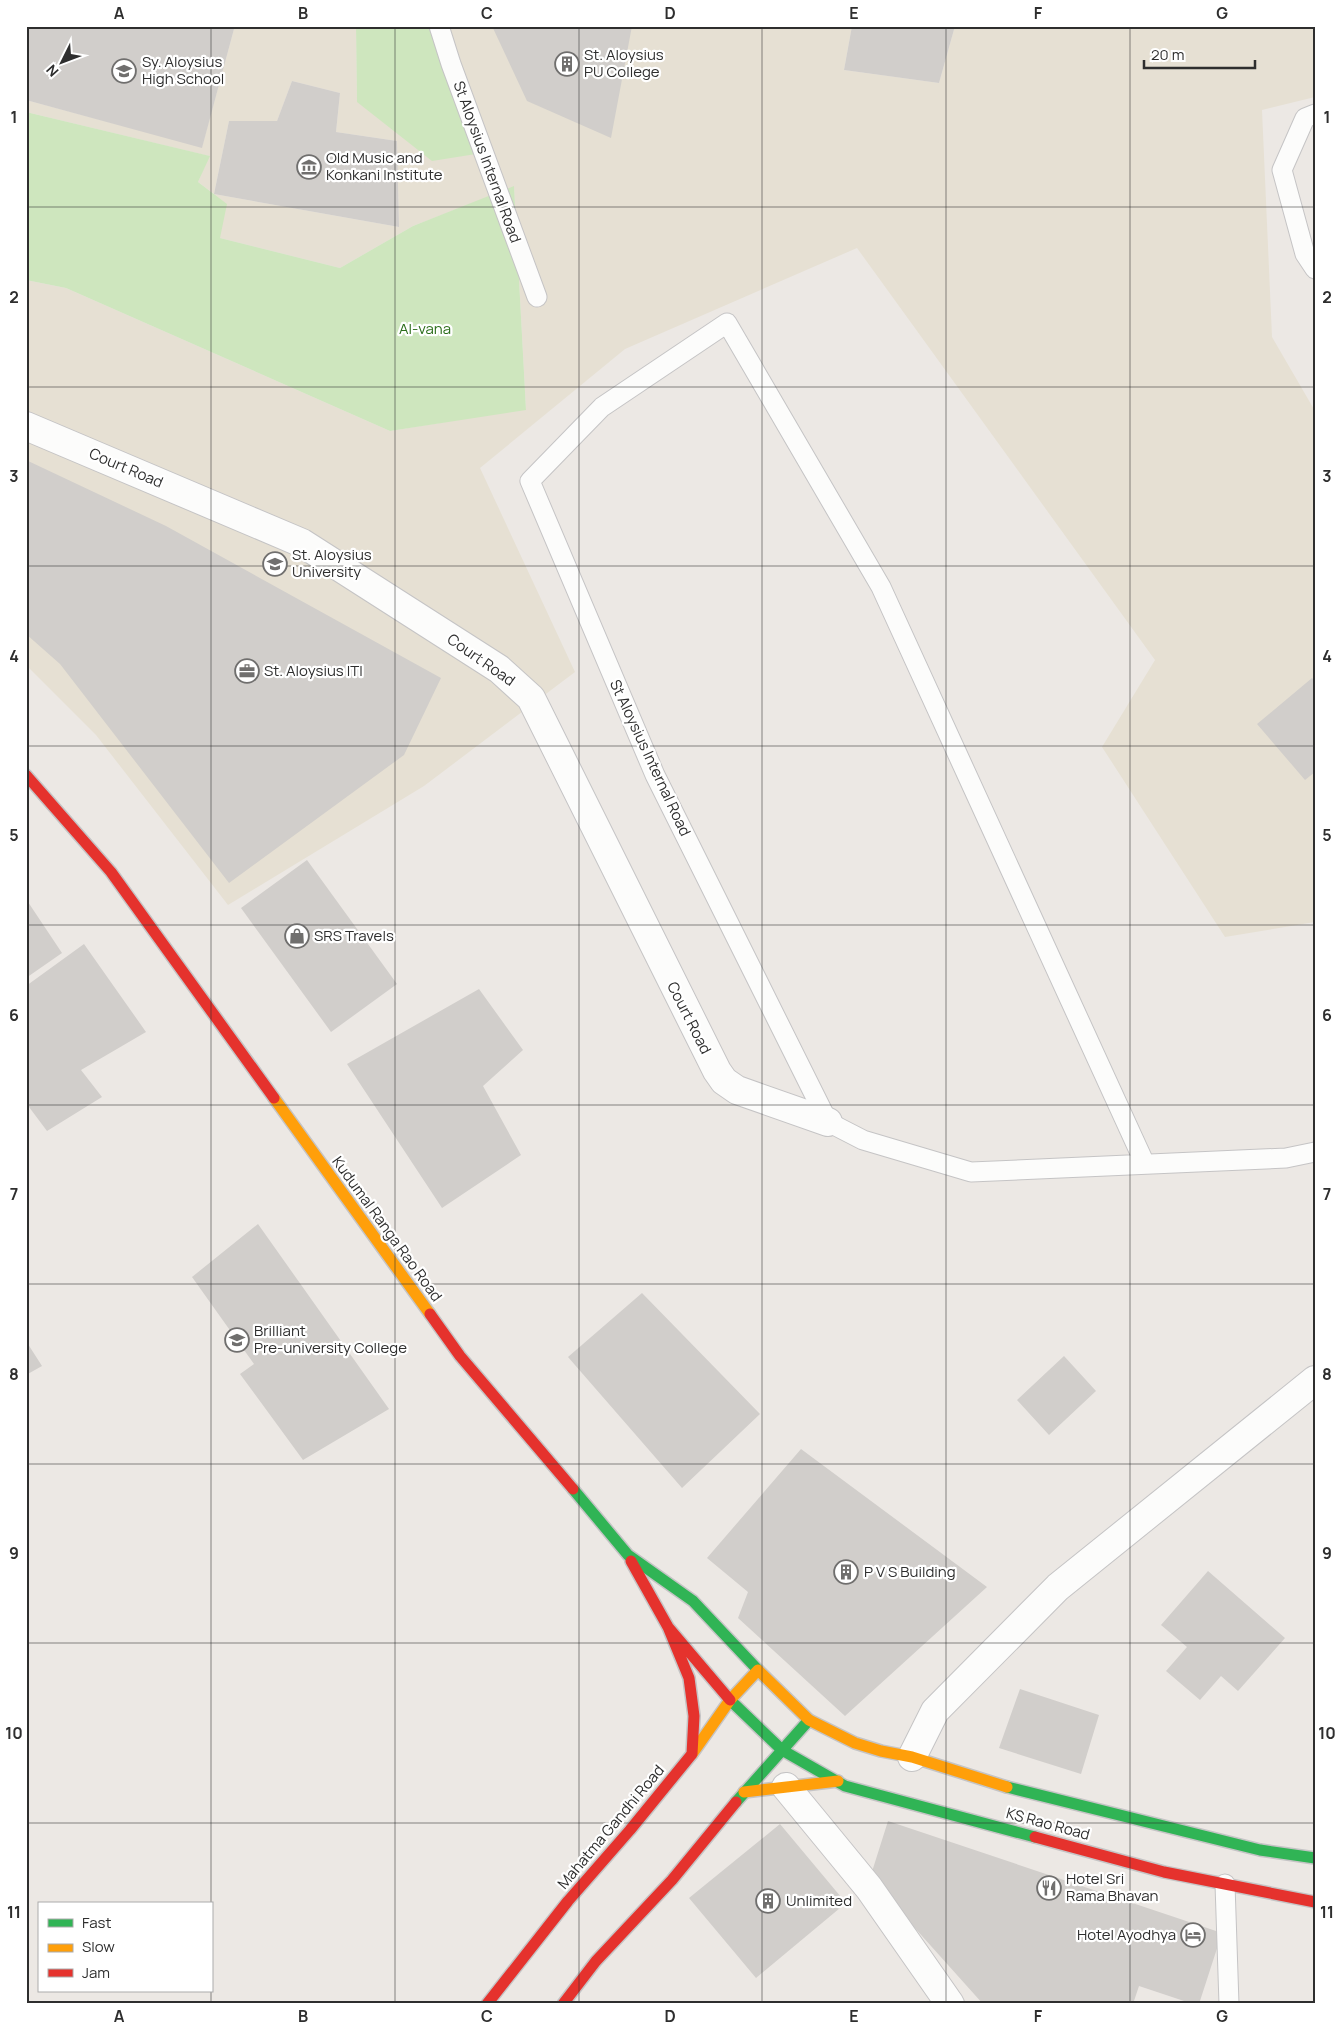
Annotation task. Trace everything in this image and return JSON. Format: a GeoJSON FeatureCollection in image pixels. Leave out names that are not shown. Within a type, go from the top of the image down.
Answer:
{"type":"FeatureCollection","features":[{"type":"Feature","properties":{"kind":"main road","name":"Kudumal Ranga Rao Road"},"geometry":{"type":"LineString","coordinates":[[26,775],[111,872],[460,1356],[628,1555],[693,1601],[758,1670]]}},
{"type":"Feature","properties":{"kind":"main road"},"geometry":{"type":"LineString","coordinates":[[628,1555],[668,1627],[689,1678],[694,1716],[692,1754]]}},
{"type":"Feature","properties":{"kind":"main road","name":"KS Rao Road"},"geometry":{"type":"LineString","coordinates":[[668,1627],[730,1700],[782,1750],[845,1786],[966,1813],[1164,1872],[1315,1902]]}},
{"type":"Feature","properties":{"kind":"main road","name":"KS Rao Road"},"geometry":{"type":"LineString","coordinates":[[758,1670],[809,1720],[854,1743],[912,1757],[975,1782],[1260,1850],[1315,1858]]}},
{"type":"Feature","properties":{"kind":"main road","name":"Mahatma Gandhi Road"},"geometry":{"type":"LineString","coordinates":[[487,2004],[568,1901],[630,1830],[692,1754],[730,1700],[758,1670]]}},
{"type":"Feature","properties":{"kind":"main road"},"geometry":{"type":"LineString","coordinates":[[563,2004],[596,1961],[672,1880],[720,1819],[809,1720]]}},
{"type":"Feature","properties":{"kind":"main road"},"geometry":{"type":"LineString","coordinates":[[744,1792],[838,1782]]}},
{"type":"Feature","properties":{"kind":"street","name":"Court Road"},"geometry":{"type":"LineString","coordinates":[[26,426],[302,543],[499,669],[519,686],[531,698],[717,1071],[724,1081],[737,1090],[828,1122]]}},
{"type":"Feature","properties":{"kind":"street"},"geometry":{"type":"LineString","coordinates":[[912,1757],[935,1711],[1058,1587],[1315,1380]]}},
{"type":"Feature","properties":{"kind":"street"},"geometry":{"type":"LineString","coordinates":[[786,1787],[869,1888],[950,2004]]}},
{"type":"Feature","properties":{"kind":"lane","name":"St Aloysius Internal Road"},"geometry":{"type":"LineString","coordinates":[[439,26],[454,74],[537,298]]}},
{"type":"Feature","properties":{"kind":"lane"},"geometry":{"type":"LineString","coordinates":[[1315,114],[1305,118],[1282,170],[1305,254],[1315,270]]}},
{"type":"Feature","properties":{"kind":"lane","name":"St Aloysius Internal Road"},"geometry":{"type":"LineString","coordinates":[[828,1122],[655,775],[530,481],[602,407],[727,323],[881,587],[1146,1164]]}},
{"type":"Feature","properties":{"kind":"lane"},"geometry":{"type":"LineString","coordinates":[[828,1122],[863,1140],[971,1172],[1286,1158],[1315,1152]]}},
{"type":"Feature","properties":{"kind":"lane"},"geometry":{"type":"LineString","coordinates":[[1224,1884],[1229,2004]]}},
{"type":"Feature","properties":{"kind":"shaded area","name":"St. Aloysius University"},"geometry":{"type":"Polygon","coordinates":[[[225,26],[356,26],[357,102],[430,26],[852,26],[844,70],[939,83],[955,26],[1315,26],[1315,97],[1262,110],[1272,337],[1315,411],[1315,922],[1225,937],[1102,747],[1155,660],[857,248],[625,349],[480,468],[575,672],[424,786],[228,905],[96,735],[26,665],[26,280],[66,288],[390,431],[526,409],[514,187],[413,226],[340,268],[220,238],[214,194],[198,182],[209,156],[26,112],[26,100],[202,147],[234,29],[225,26]],[[292,81],[277,121],[229,121],[214,194],[399,227],[397,141],[336,132],[340,93],[292,81]]]}},
{"type":"Feature","properties":{"kind":"green space"},"geometry":{"type":"Polygon","coordinates":[[[356,26],[430,26],[476,154],[432,161],[357,102],[356,26]]]}},
{"type":"Feature","properties":{"kind":"green space","name":"Al-vana"},"geometry":{"type":"Polygon","coordinates":[[[26,112],[210,156],[198,182],[227,204],[220,238],[340,268],[413,226],[514,186],[526,410],[390,431],[66,288],[26,280],[26,112]]]}},
{"type":"Feature","properties":{"kind":"building","name":"Sy. Aloysius High School"},"geometry":{"type":"Polygon","coordinates":[[[26,26],[225,26],[234,29],[202,148],[26,100],[26,43],[29,34],[26,33],[26,26]]]}},
{"type":"Feature","properties":{"kind":"building","name":"St. Aloysius PU College"},"geometry":{"type":"Polygon","coordinates":[[[492,26],[632,26],[611,138],[527,101],[492,26]]]}},
{"type":"Feature","properties":{"kind":"building"},"geometry":{"type":"Polygon","coordinates":[[[852,26],[955,26],[939,83],[844,70],[852,26]]]}},
{"type":"Feature","properties":{"kind":"building","name":"Old Music and Konkani Institute"},"geometry":{"type":"Polygon","coordinates":[[[292,81],[340,93],[336,132],[397,141],[399,227],[214,194],[229,121],[277,121],[292,81]]]}},
{"type":"Feature","properties":{"kind":"building","name":"St. Aloysius ITI"},"geometry":{"type":"Polygon","coordinates":[[[26,460],[166,526],[441,678],[404,755],[229,883],[60,664],[26,634],[26,460]]]}},
{"type":"Feature","properties":{"kind":"building"},"geometry":{"type":"Polygon","coordinates":[[[1312,678],[1315,681],[1315,772],[1305,780],[1257,724],[1312,678]]]}},
{"type":"Feature","properties":{"kind":"building"},"geometry":{"type":"Polygon","coordinates":[[[307,860],[397,984],[331,1032],[241,908],[307,860]]]}},
{"type":"Feature","properties":{"kind":"building"},"geometry":{"type":"Polygon","coordinates":[[[26,899],[62,953],[26,978],[26,899]]]}},
{"type":"Feature","properties":{"kind":"building"},"geometry":{"type":"Polygon","coordinates":[[[84,944],[146,1032],[81,1070],[102,1097],[47,1131],[26,1103],[26,986],[84,944]]]}},
{"type":"Feature","properties":{"kind":"building"},"geometry":{"type":"Polygon","coordinates":[[[479,989],[523,1050],[483,1086],[521,1155],[442,1208],[347,1064],[479,989]]]}},
{"type":"Feature","properties":{"kind":"building"},"geometry":{"type":"Polygon","coordinates":[[[258,1224],[389,1409],[303,1460],[240,1374],[254,1364],[192,1277],[258,1224]]]}},
{"type":"Feature","properties":{"kind":"building"},"geometry":{"type":"Polygon","coordinates":[[[642,1293],[760,1414],[682,1488],[568,1357],[642,1293]]]}},
{"type":"Feature","properties":{"kind":"building"},"geometry":{"type":"Polygon","coordinates":[[[26,1341],[42,1366],[26,1375],[26,1341]]]}},
{"type":"Feature","properties":{"kind":"building"},"geometry":{"type":"Polygon","coordinates":[[[1064,1356],[1096,1391],[1049,1435],[1017,1400],[1064,1356]]]}},
{"type":"Feature","properties":{"kind":"building","name":"P V S Building"},"geometry":{"type":"Polygon","coordinates":[[[801,1449],[987,1587],[845,1716],[738,1618],[748,1592],[707,1558],[801,1449]]]}},
{"type":"Feature","properties":{"kind":"building"},"geometry":{"type":"Polygon","coordinates":[[[1208,1571],[1285,1638],[1238,1691],[1221,1676],[1200,1700],[1166,1671],[1187,1647],[1161,1625],[1208,1571]]]}},
{"type":"Feature","properties":{"kind":"building"},"geometry":{"type":"Polygon","coordinates":[[[1020,1689],[1099,1715],[1081,1774],[999,1748],[1020,1689]]]}},
{"type":"Feature","properties":{"kind":"building"},"geometry":{"type":"Polygon","coordinates":[[[888,1821],[1222,1933],[1199,2004],[1193,2004],[1139,1986],[1133,2004],[983,2004],[870,1878],[888,1821]]]}},
{"type":"Feature","properties":{"kind":"building","name":"Unlimited"},"geometry":{"type":"Polygon","coordinates":[[[780,1824],[846,1903],[756,1978],[689,1898],[780,1824]]]}},
{"type":"Feature","properties":{"kind":"traffic: fast"},"geometry":{"type":"LineString","coordinates":[[573,1489],[628,1555],[693,1601],[758,1670]]}},
{"type":"Feature","properties":{"kind":"traffic: fast"},"geometry":{"type":"LineString","coordinates":[[730,1700],[782,1750],[845,1786],[1035,1837]]}},
{"type":"Feature","properties":{"kind":"traffic: fast"},"geometry":{"type":"LineString","coordinates":[[736,1802],[809,1720]]}},
{"type":"Feature","properties":{"kind":"traffic: fast"},"geometry":{"type":"LineString","coordinates":[[1007,1787],[1260,1850],[1315,1858]]}},
{"type":"Feature","properties":{"kind":"traffic: slow"},"geometry":{"type":"LineString","coordinates":[[274,1098],[430,1314]]}},
{"type":"Feature","properties":{"kind":"traffic: slow"},"geometry":{"type":"LineString","coordinates":[[692,1754],[730,1700],[758,1670],[809,1720],[855,1743],[881,1751],[912,1757],[1007,1787]]}},
{"type":"Feature","properties":{"kind":"traffic: slow"},"geometry":{"type":"LineString","coordinates":[[744,1792],[838,1781]]}},
{"type":"Feature","properties":{"kind":"traffic: jam"},"geometry":{"type":"LineString","coordinates":[[26,775],[111,872],[274,1098]]}},
{"type":"Feature","properties":{"kind":"traffic: jam"},"geometry":{"type":"LineString","coordinates":[[430,1314],[460,1356],[573,1489]]}},
{"type":"Feature","properties":{"kind":"traffic: jam"},"geometry":{"type":"LineString","coordinates":[[631,1561],[668,1627],[730,1700]]}},
{"type":"Feature","properties":{"kind":"traffic: jam"},"geometry":{"type":"LineString","coordinates":[[668,1627],[689,1678],[694,1716],[692,1754]]}},
{"type":"Feature","properties":{"kind":"traffic: jam"},"geometry":{"type":"LineString","coordinates":[[487,2004],[568,1901],[630,1830],[692,1754]]}},
{"type":"Feature","properties":{"kind":"traffic: jam"},"geometry":{"type":"LineString","coordinates":[[563,2004],[596,1961],[672,1880],[736,1802]]}},
{"type":"Feature","properties":{"kind":"traffic: jam"},"geometry":{"type":"LineString","coordinates":[[1035,1837],[1164,1872],[1315,1902]]}},
{"type":"Feature","properties":{"kind":"place","name":"St. Aloysius PU College"},"geometry":{"type":"Point","coordinates":[567,64]}},
{"type":"Feature","properties":{"kind":"place","name":"Sy. Aloysius High School"},"geometry":{"type":"Point","coordinates":[124,71]}},
{"type":"Feature","properties":{"kind":"place","name":"Old Music and Konkani Institute"},"geometry":{"type":"Point","coordinates":[309,167]}},
{"type":"Feature","properties":{"kind":"place","name":"St. Aloysius University"},"geometry":{"type":"Point","coordinates":[275,564]}},
{"type":"Feature","properties":{"kind":"place","name":"St. Aloysius ITI"},"geometry":{"type":"Point","coordinates":[247,671]}},
{"type":"Feature","properties":{"kind":"place","name":"SRS Travels"},"geometry":{"type":"Point","coordinates":[297,936]}},
{"type":"Feature","properties":{"kind":"place","name":"Brilliant Pre-university College"},"geometry":{"type":"Point","coordinates":[237,1340]}},
{"type":"Feature","properties":{"kind":"place","name":"P V S Building"},"geometry":{"type":"Point","coordinates":[846,1572]}},
{"type":"Feature","properties":{"kind":"place","name":"Hotel Sri Rama Bhavan"},"geometry":{"type":"Point","coordinates":[1049,1888]}},
{"type":"Feature","properties":{"kind":"place","name":"Unlimited"},"geometry":{"type":"Point","coordinates":[768,1901]}},
{"type":"Feature","properties":{"kind":"place","name":"Hotel Ayodhya"},"geometry":{"type":"Point","coordinates":[1193,1935]}}]}
